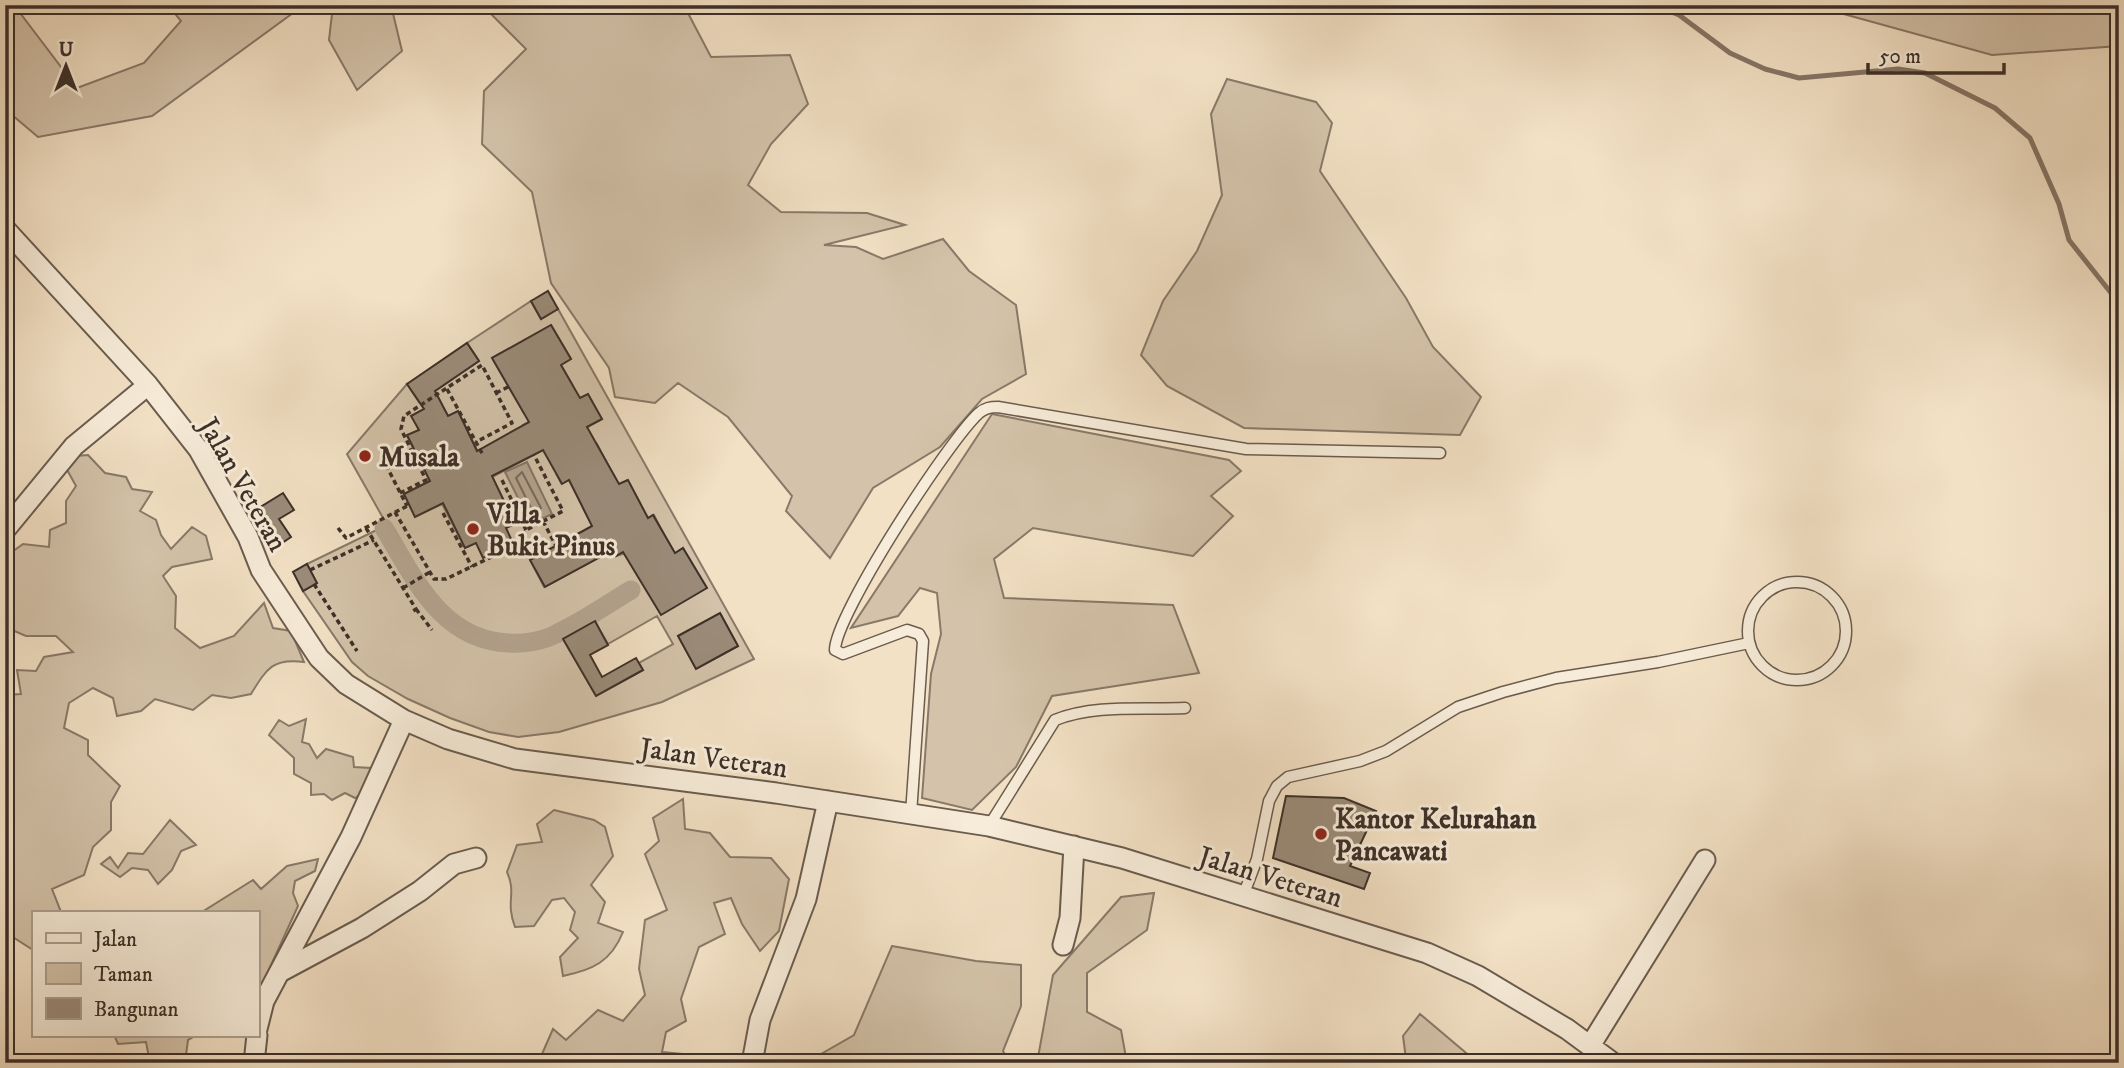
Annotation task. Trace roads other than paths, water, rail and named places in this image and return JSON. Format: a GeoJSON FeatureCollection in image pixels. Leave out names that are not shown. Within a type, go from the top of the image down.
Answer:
{"type":"FeatureCollection","features":[{"type":"Feature","properties":{"kind":"street","name":"Jalan Veteran"},"geometry":{"type":"LineString","coordinates":[[5,229],[148,385],[199,450],[248,537],[261,570],[319,658],[346,684],[404,720],[448,739],[515,759],[828,801],[989,826],[1122,858],[1427,953],[1478,976],[1613,1063]]}},
{"type":"Feature","properties":{"kind":"street"},"geometry":{"type":"LineString","coordinates":[[5,530],[74,446],[148,385]]}},
{"type":"Feature","properties":{"kind":"street"},"geometry":{"type":"LineString","coordinates":[[259,1021],[264,1001],[351,838],[404,720]]}},
{"type":"Feature","properties":{"kind":"street"},"geometry":{"type":"LineString","coordinates":[[752,1063],[760,1020],[806,899],[828,801]]}},
{"type":"Feature","properties":{"kind":"street"},"geometry":{"type":"LineString","coordinates":[[1063,945],[1070,918],[1074,846]]}},
{"type":"Feature","properties":{"kind":"street"},"geometry":{"type":"LineString","coordinates":[[280,972],[362,928],[420,891],[454,864],[476,858]]}},
{"type":"Feature","properties":{"kind":"street"},"geometry":{"type":"LineString","coordinates":[[1590,1046],[1706,860]]}},
{"type":"Feature","properties":{"kind":"street"},"geometry":{"type":"LineString","coordinates":[[254,1063],[257,1036]]}},
{"type":"Feature","properties":{"kind":"lane"},"geometry":{"type":"LineString","coordinates":[[911,814],[923,641],[919,634],[907,630],[843,654],[835,650],[835,640],[850,606],[932,473],[978,414],[989,407],[998,408],[1246,449],[1440,453]]}},
{"type":"Feature","properties":{"kind":"lane"},"geometry":{"type":"LineString","coordinates":[[1790,582],[1806,582],[1828,593],[1843,611],[1847,627],[1846,643],[1840,658],[1828,671],[1805,680],[1781,678],[1766,670],[1755,658],[1749,643],[1748,627],[1756,604],[1774,587],[1790,582]]}},
{"type":"Feature","properties":{"kind":"lane"},"geometry":{"type":"LineString","coordinates":[[1243,897],[1257,859],[1269,801],[1277,786],[1288,778],[1373,756],[1458,707],[1503,692],[1556,678],[1646,665],[1749,643]]}},
{"type":"Feature","properties":{"kind":"lane"},"geometry":{"type":"LineString","coordinates":[[989,826],[1055,720],[1072,713],[1185,708]]}},
{"type":"Feature","properties":{"kind":"water"},"geometry":{"type":"Polygon","coordinates":[[[527,462],[552,514],[531,524],[505,472],[527,462]]]}},
{"type":"Feature","properties":{"kind":"waterway"},"geometry":{"type":"LineString","coordinates":[[1654,5],[1679,15],[1730,53],[1765,69],[1799,78],[1898,69],[1925,73],[1995,108],[2030,138],[2059,204],[2069,240],[2119,303]]}},
{"type":"Feature","properties":{"kind":"waterway"},"geometry":{"type":"LineString","coordinates":[[384,528],[433,604],[465,631],[485,639],[515,643],[545,638],[575,624],[631,590]]}},
{"type":"Feature","properties":{"kind":"place","name":"Musala"},"geometry":{"type":"Point","coordinates":[365,456]}},
{"type":"Feature","properties":{"kind":"place","name":"Villa Bukit Pinus"},"geometry":{"type":"Point","coordinates":[473,529]}},
{"type":"Feature","properties":{"kind":"place","name":"Kantor Kelurahan Pancawati"},"geometry":{"type":"Point","coordinates":[1321,834]}}]}
